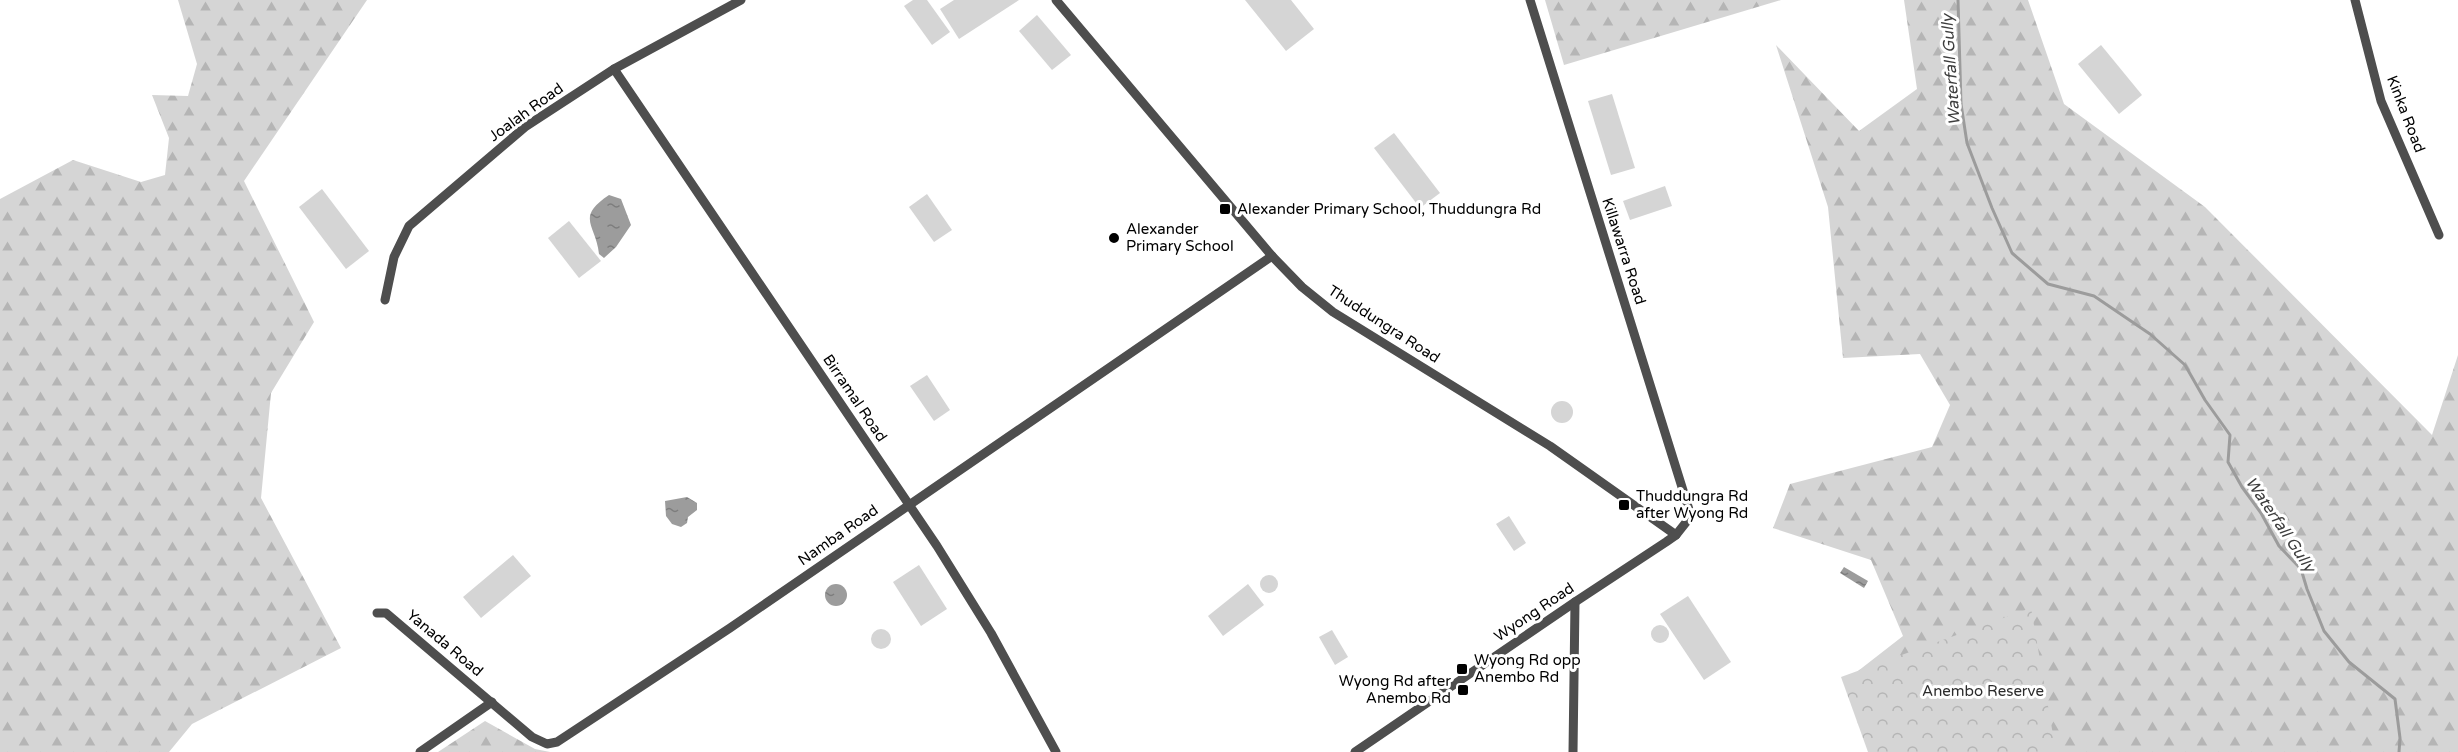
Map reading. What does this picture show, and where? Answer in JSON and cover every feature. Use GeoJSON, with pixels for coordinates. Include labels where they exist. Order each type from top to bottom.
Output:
{"type":"FeatureCollection","features":[{"type":"Feature","properties":{"kind":"street","name":"Joalah Road"},"geometry":{"type":"LineString","coordinates":[[385,300],[394,256],[409,226],[525,127],[614,69],[741,0]]}},
{"type":"Feature","properties":{"kind":"street","name":"Thuddungra Road"},"geometry":{"type":"LineString","coordinates":[[1056,0],[1272,256],[1302,287],[1333,312],[1550,446],[1676,535]]}},
{"type":"Feature","properties":{"kind":"street","name":"Killawarra Road"},"geometry":{"type":"LineString","coordinates":[[1530,0],[1691,511]]}},
{"type":"Feature","properties":{"kind":"street","name":"Kinka Road"},"geometry":{"type":"LineString","coordinates":[[2355,0],[2381,101],[2439,235]]}},
{"type":"Feature","properties":{"kind":"street","name":"Birramal Road"},"geometry":{"type":"LineString","coordinates":[[614,69],[908,505],[991,633],[1056,752]]}},
{"type":"Feature","properties":{"kind":"street","name":"Namba Road"},"geometry":{"type":"LineString","coordinates":[[492,702],[538,741],[548,744],[557,742],[730,628],[1272,256]]}},
{"type":"Feature","properties":{"kind":"street","name":"Wyong Road"},"geometry":{"type":"LineString","coordinates":[[1355,752],[1676,535],[1688,522],[1691,511]]}},
{"type":"Feature","properties":{"kind":"street"},"geometry":{"type":"LineString","coordinates":[[1573,752],[1575,602]]}},
{"type":"Feature","properties":{"kind":"street","name":"Yanada Road"},"geometry":{"type":"LineString","coordinates":[[377,613],[386,613],[492,702]]}},
{"type":"Feature","properties":{"kind":"street"},"geometry":{"type":"LineString","coordinates":[[420,752],[492,702]]}},
{"type":"Feature","properties":{"kind":"green space"},"geometry":{"type":"Polygon","coordinates":[[[178,0],[367,0],[244,181],[314,322],[271,393],[261,498],[341,648],[192,724],[169,752],[0,752],[0,199],[73,160],[141,182],[165,175],[169,138],[152,95],[188,96],[197,64],[178,0]]]}},
{"type":"Feature","properties":{"kind":"green space"},"geometry":{"type":"Polygon","coordinates":[[[913,0],[927,0],[950,32],[932,45],[904,6],[913,0]]]}},
{"type":"Feature","properties":{"kind":"green space"},"geometry":{"type":"Polygon","coordinates":[[[954,0],[1019,0],[959,39],[940,9],[954,0]]]}},
{"type":"Feature","properties":{"kind":"green space"},"geometry":{"type":"Polygon","coordinates":[[[1245,0],[1291,0],[1314,29],[1286,51],[1245,0]]]}},
{"type":"Feature","properties":{"kind":"green space"},"geometry":{"type":"Polygon","coordinates":[[[1545,0],[1781,0],[1564,65],[1545,0]]]}},
{"type":"Feature","properties":{"kind":"green space"},"geometry":{"type":"Polygon","coordinates":[[[1904,0],[2028,0],[2064,104],[2205,207],[2432,435],[2458,355],[2458,752],[1869,752],[1849,678],[1903,636],[1871,560],[1773,528],[1790,484],[1932,447],[1950,405],[1920,354],[1843,358],[1828,207],[1776,45],[1859,131],[1917,89],[1904,0]]]}},
{"type":"Feature","properties":{"kind":"green space"},"geometry":{"type":"Polygon","coordinates":[[[1037,15],[1071,55],[1052,70],[1019,31],[1037,15]]]}},
{"type":"Feature","properties":{"kind":"green space"},"geometry":{"type":"Polygon","coordinates":[[[2101,45],[2142,95],[2119,114],[2078,64],[2101,45]]]}},
{"type":"Feature","properties":{"kind":"green space"},"geometry":{"type":"Polygon","coordinates":[[[1612,94],[1635,168],[1611,175],[1588,101],[1612,94]]]}},
{"type":"Feature","properties":{"kind":"green space"},"geometry":{"type":"Polygon","coordinates":[[[1394,133],[1440,193],[1420,208],[1374,148],[1394,133]]]}},
{"type":"Feature","properties":{"kind":"green space"},"geometry":{"type":"Polygon","coordinates":[[[1665,186],[1672,206],[1630,220],[1623,201],[1665,186]]]}},
{"type":"Feature","properties":{"kind":"green space"},"geometry":{"type":"Polygon","coordinates":[[[322,189],[369,251],[346,269],[299,207],[322,189]]]}},
{"type":"Feature","properties":{"kind":"green space"},"geometry":{"type":"Polygon","coordinates":[[[927,194],[952,230],[934,242],[909,207],[927,194]]]}},
{"type":"Feature","properties":{"kind":"green space"},"geometry":{"type":"Polygon","coordinates":[[[569,221],[601,261],[579,278],[548,238],[569,221]]]}},
{"type":"Feature","properties":{"kind":"green space"},"geometry":{"type":"Polygon","coordinates":[[[927,375],[950,410],[934,421],[910,386],[927,375]]]}},
{"type":"Feature","properties":{"kind":"green space"},"geometry":{"type":"Polygon","coordinates":[[[1562,401],[1572,408],[1573,412],[1566,422],[1562,423],[1552,416],[1551,412],[1558,402],[1562,401]]]}},
{"type":"Feature","properties":{"kind":"green space"},"geometry":{"type":"Polygon","coordinates":[[[1509,516],[1526,543],[1514,551],[1496,524],[1509,516]]]}},
{"type":"Feature","properties":{"kind":"green space"},"geometry":{"type":"Polygon","coordinates":[[[513,555],[531,576],[481,618],[463,597],[513,555]]]}},
{"type":"Feature","properties":{"kind":"green space"},"geometry":{"type":"Polygon","coordinates":[[[919,565],[947,609],[921,626],[893,582],[919,565]]]}},
{"type":"Feature","properties":{"kind":"green space"},"geometry":{"type":"Polygon","coordinates":[[[1265,575],[1273,575],[1278,580],[1276,591],[1265,593],[1260,588],[1260,580],[1265,575]]]}},
{"type":"Feature","properties":{"kind":"green space"},"geometry":{"type":"Polygon","coordinates":[[[1248,584],[1264,605],[1223,636],[1208,616],[1248,584]]]}},
{"type":"Feature","properties":{"kind":"green space"},"geometry":{"type":"Polygon","coordinates":[[[1688,596],[1731,662],[1704,680],[1660,614],[1688,596]]]}},
{"type":"Feature","properties":{"kind":"green space","name":"Anembo Reserve"},"geometry":{"type":"Polygon","coordinates":[[[2031,608],[2056,752],[1868,752],[1841,677],[2031,608]]]}},
{"type":"Feature","properties":{"kind":"green space"},"geometry":{"type":"Polygon","coordinates":[[[1656,625],[1664,625],[1669,630],[1667,641],[1656,643],[1651,638],[1651,630],[1656,625]]]}},
{"type":"Feature","properties":{"kind":"green space"},"geometry":{"type":"Polygon","coordinates":[[[881,629],[888,632],[891,639],[888,646],[881,649],[874,646],[871,639],[874,632],[881,629]]]}},
{"type":"Feature","properties":{"kind":"green space"},"geometry":{"type":"Polygon","coordinates":[[[1332,630],[1348,657],[1335,665],[1319,637],[1332,630]]]}},
{"type":"Feature","properties":{"kind":"green space"},"geometry":{"type":"Polygon","coordinates":[[[485,721],[535,749],[550,752],[438,752],[485,721]]]}},
{"type":"Feature","properties":{"kind":"water"},"geometry":{"type":"Polygon","coordinates":[[[609,195],[621,199],[631,225],[616,247],[604,258],[599,254],[590,216],[599,203],[609,195]]]}},
{"type":"Feature","properties":{"kind":"water"},"geometry":{"type":"Polygon","coordinates":[[[687,497],[697,503],[697,510],[681,527],[672,524],[666,516],[665,501],[687,497]]]}},
{"type":"Feature","properties":{"kind":"water"},"geometry":{"type":"Polygon","coordinates":[[[1844,567],[1868,581],[1864,588],[1840,573],[1844,567]]]}},
{"type":"Feature","properties":{"kind":"water"},"geometry":{"type":"Polygon","coordinates":[[[836,584],[846,591],[847,595],[840,605],[836,606],[826,599],[825,595],[832,585],[836,584]]]}},
{"type":"Feature","properties":{"kind":"waterway","name":"Waterfall Gully"},"geometry":{"type":"LineString","coordinates":[[1958,0],[1961,104],[1967,143],[2012,253],[2048,284],[2094,296],[2150,334],[2185,365],[2205,400],[2230,435],[2228,462],[2242,487],[2261,513],[2279,546],[2301,569],[2324,631],[2349,662],[2395,699],[2400,738],[2399,752]]}},
{"type":"Feature","properties":{"kind":"place","name":"Alexander Primary School, Thuddungra Rd"},"geometry":{"type":"Point","coordinates":[1225,209]}},
{"type":"Feature","properties":{"kind":"place","name":"Alexander Primary School"},"geometry":{"type":"Point","coordinates":[1114,238]}},
{"type":"Feature","properties":{"kind":"place","name":"Thuddungra Rd after Wyong Rd"},"geometry":{"type":"Point","coordinates":[1624,505]}},
{"type":"Feature","properties":{"kind":"place","name":"Wyong Rd opp Anembo Rd"},"geometry":{"type":"Point","coordinates":[1462,669]}},
{"type":"Feature","properties":{"kind":"place","name":"Wyong Rd after Anembo Rd"},"geometry":{"type":"Point","coordinates":[1463,690]}}]}
